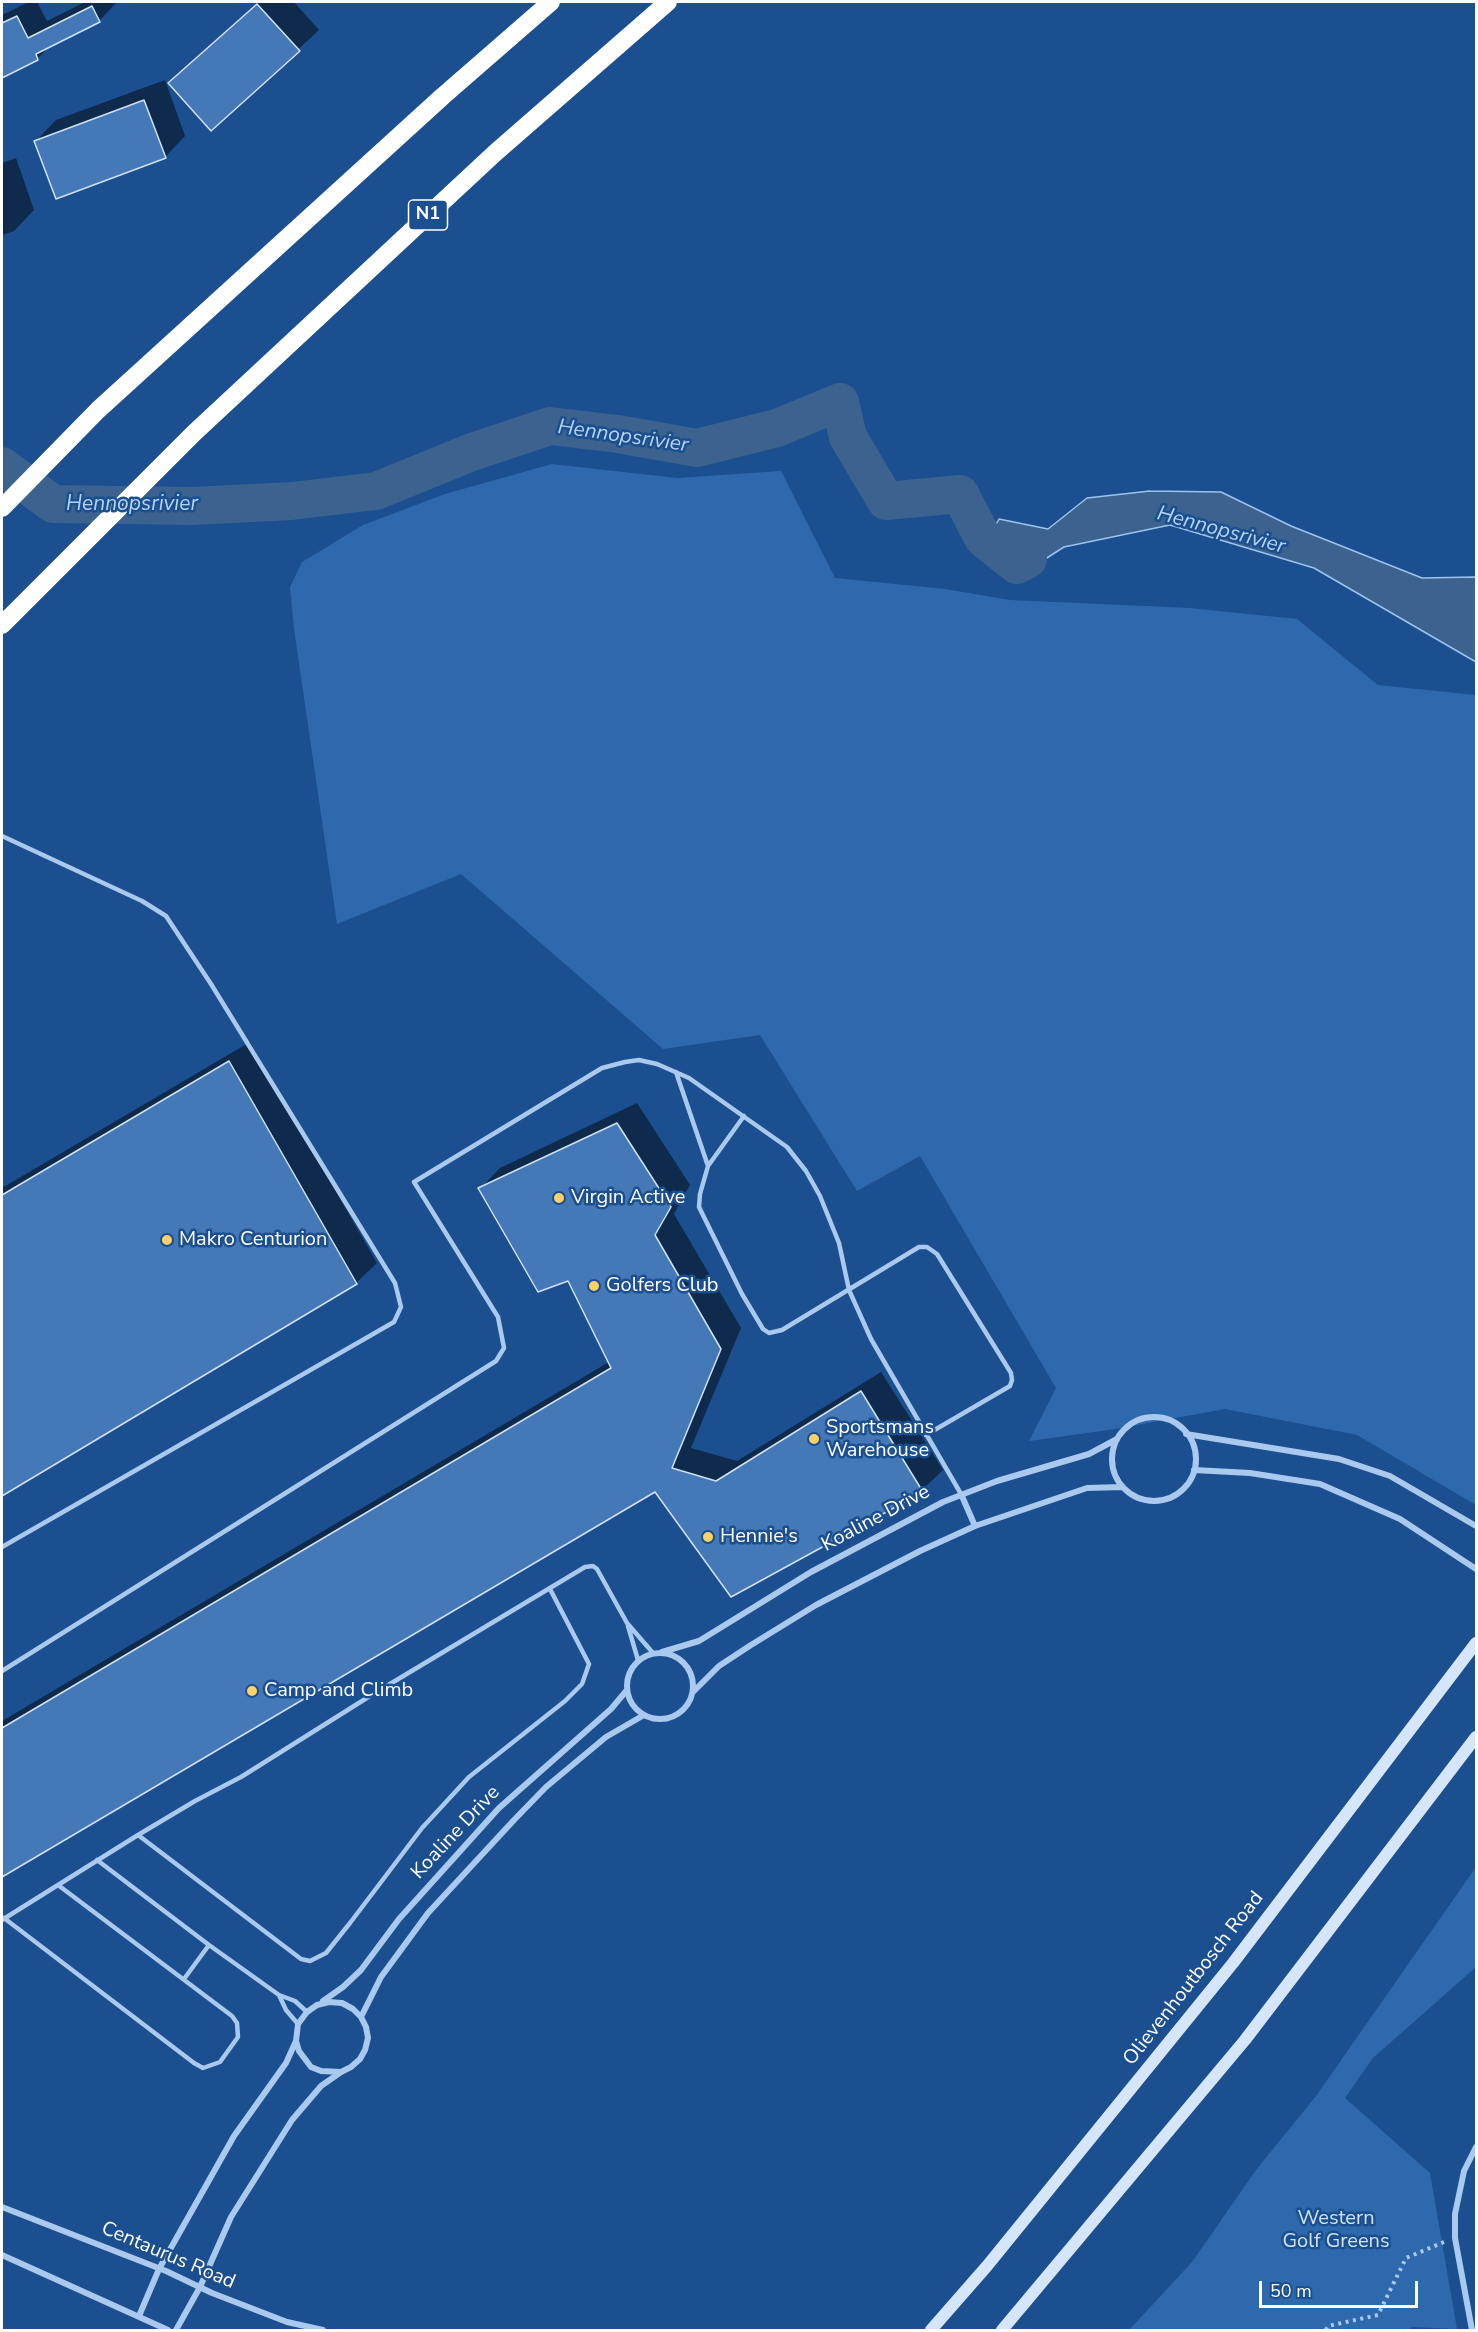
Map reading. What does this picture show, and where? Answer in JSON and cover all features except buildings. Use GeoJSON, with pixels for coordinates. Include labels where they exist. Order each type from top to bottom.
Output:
{"type":"FeatureCollection","features":[{"type":"Feature","properties":{"kind":"highway"},"geometry":{"type":"LineString","coordinates":[[2,508],[99,410],[435,104],[551,2]]}},
{"type":"Feature","properties":{"kind":"highway","name":"N1"},"geometry":{"type":"LineString","coordinates":[[2,625],[194,433],[495,153],[668,2]]}},
{"type":"Feature","properties":{"kind":"main road","name":"Olievenhoutbosch Road"},"geometry":{"type":"LineString","coordinates":[[931,2331],[987,2266],[1233,1963],[1476,1643]]}},
{"type":"Feature","properties":{"kind":"main road"},"geometry":{"type":"LineString","coordinates":[[1002,2331],[1245,2040],[1476,1737]]}},
{"type":"Feature","properties":{"kind":"street","name":"Koaline Drive"},"geometry":{"type":"LineString","coordinates":[[662,1652],[699,1641],[811,1572],[961,1494],[1089,1454],[1117,1439],[1131,1424],[1150,1418],[1170,1420],[1186,1434],[1339,1459],[1390,1476],[1476,1526]]}},
{"type":"Feature","properties":{"kind":"street"},"geometry":{"type":"LineString","coordinates":[[1117,1439],[1113,1449],[1113,1468],[1122,1486],[1138,1498],[1158,1501],[1177,1494],[1185,1487],[1194,1470],[1195,1450],[1186,1434]]}},
{"type":"Feature","properties":{"kind":"street"},"geometry":{"type":"LineString","coordinates":[[1194,1470],[1250,1473],[1320,1484],[1400,1519],[1476,1569]]}},
{"type":"Feature","properties":{"kind":"street"},"geometry":{"type":"LineString","coordinates":[[693,1692],[719,1666],[816,1605],[920,1551],[975,1526],[1088,1488],[1122,1486]]}},
{"type":"Feature","properties":{"kind":"street"},"geometry":{"type":"LineString","coordinates":[[961,1494],[975,1526]]}},
{"type":"Feature","properties":{"kind":"street"},"geometry":{"type":"LineString","coordinates":[[662,1652],[673,1655],[683,1661],[690,1670],[693,1681],[690,1702],[674,1716],[653,1719],[635,1709],[629,1700],[627,1678],[638,1660],[653,1653],[662,1652]]}},
{"type":"Feature","properties":{"kind":"street","name":"Koaline Drive"},"geometry":{"type":"LineString","coordinates":[[317,2005],[343,1987],[361,1970],[399,1919],[499,1808],[611,1709],[627,1690]]}},
{"type":"Feature","properties":{"kind":"street","name":"Koaline Drive"},"geometry":{"type":"LineString","coordinates":[[361,2017],[381,1977],[428,1913],[500,1836],[546,1787],[606,1737],[644,1715]]}},
{"type":"Feature","properties":{"kind":"street"},"geometry":{"type":"LineString","coordinates":[[139,2316],[159,2269],[234,2136],[286,2063],[296,2041],[298,2024],[307,2012],[317,2005],[329,2002],[342,2003],[353,2008],[361,2017],[368,2038],[360,2060],[321,2086],[292,2120],[231,2217],[200,2288],[176,2331]]}},
{"type":"Feature","properties":{"kind":"street"},"geometry":{"type":"LineString","coordinates":[[296,2041],[299,2051],[311,2067],[321,2071],[341,2072]]}},
{"type":"Feature","properties":{"kind":"street"},"geometry":{"type":"LineString","coordinates":[[1472,2331],[1455,2238],[1455,2214],[1464,2171],[1476,2147]]}},
{"type":"Feature","properties":{"kind":"street","name":"Centaurus Road"},"geometry":{"type":"LineString","coordinates":[[2,2206],[287,2322],[323,2331]]}},
{"type":"Feature","properties":{"kind":"street"},"geometry":{"type":"LineString","coordinates":[[2,2255],[168,2331]]}},
{"type":"Feature","properties":{"kind":"lane"},"geometry":{"type":"LineString","coordinates":[[2,836],[142,901],[166,916],[394,1283],[400,1307],[394,1322],[2,1547]]}},
{"type":"Feature","properties":{"kind":"lane"},"geometry":{"type":"LineString","coordinates":[[2,1671],[496,1361],[504,1348],[498,1317],[414,1182],[602,1068],[639,1060],[657,1064],[688,1078],[787,1146],[806,1171],[820,1196],[839,1243],[849,1290],[871,1339],[961,1494]]}},
{"type":"Feature","properties":{"kind":"lane"},"geometry":{"type":"LineString","coordinates":[[676,1071],[708,1166]]}},
{"type":"Feature","properties":{"kind":"lane"},"geometry":{"type":"LineString","coordinates":[[744,1116],[708,1166],[700,1194],[699,1207],[742,1294],[763,1329],[769,1333],[782,1330],[919,1247],[927,1246],[937,1254],[1011,1373],[1010,1386],[927,1435]]}},
{"type":"Feature","properties":{"kind":"lane"},"geometry":{"type":"LineString","coordinates":[[58,1885],[232,2016],[240,2031],[238,2037],[220,2062],[210,2066],[203,2068],[194,2063],[3,1919],[97,1860],[195,1801],[242,1777],[370,1696],[585,1567],[593,1566],[601,1576],[627,1623],[653,1653]]}},
{"type":"Feature","properties":{"kind":"lane"},"geometry":{"type":"LineString","coordinates":[[138,1835],[301,1959],[310,1960],[326,1953],[422,1828],[469,1778],[565,1701],[582,1684],[589,1664],[550,1589]]}},
{"type":"Feature","properties":{"kind":"lane"},"geometry":{"type":"LineString","coordinates":[[627,1623],[638,1660]]}},
{"type":"Feature","properties":{"kind":"lane"},"geometry":{"type":"LineString","coordinates":[[97,1860],[209,1945],[279,1995],[295,2001],[307,2012]]}},
{"type":"Feature","properties":{"kind":"lane"},"geometry":{"type":"LineString","coordinates":[[184,1979],[209,1945]]}},
{"type":"Feature","properties":{"kind":"lane"},"geometry":{"type":"LineString","coordinates":[[279,1995],[286,2010],[298,2024]]}},
{"type":"Feature","properties":{"kind":"path"},"geometry":{"type":"LineString","coordinates":[[1326,2331],[1328,2326],[1378,2315],[1406,2258],[1455,2238]]}},
{"type":"Feature","properties":{"kind":"green space"},"geometry":{"type":"Polygon","coordinates":[[[552,464],[677,478],[781,471],[835,578],[945,589],[1010,600],[1190,608],[1297,619],[1378,685],[1476,695],[1476,1505],[1357,1435],[1225,1409],[1109,1430],[1029,1441],[1056,1388],[920,1156],[857,1191],[760,1035],[663,1049],[461,874],[337,924],[294,629],[290,587],[302,562],[363,525],[445,494],[552,464]]]}},
{"type":"Feature","properties":{"kind":"green space","name":"Western Golf Greens"},"geometry":{"type":"Polygon","coordinates":[[[1476,1867],[1476,1967],[1373,2058],[1345,2098],[1430,2173],[1457,2329],[1412,2327],[1409,2330],[1129,2330],[1192,2262],[1256,2170],[1316,2096],[1476,1867]]]}},
{"type":"Feature","properties":{"kind":"water"},"geometry":{"type":"Polygon","coordinates":[[[1150,491],[1221,492],[1291,526],[1422,578],[1476,577],[1476,662],[1314,568],[1170,525],[1064,547],[1017,577],[983,548],[999,519],[1048,529],[1087,498],[1150,491]]]}},
{"type":"Feature","properties":{"kind":"waterway","name":"Hennopsrivier"},"geometry":{"type":"LineString","coordinates":[[2,466],[53,504],[192,506],[292,501],[376,491],[472,452],[550,426],[618,434],[697,448],[777,428],[840,402],[848,437],[886,501],[960,494],[983,538],[1017,565],[1028,559]]}},
{"type":"Feature","properties":{"kind":"place","name":"Virgin Active"},"geometry":{"type":"Point","coordinates":[559,1198]}},
{"type":"Feature","properties":{"kind":"place","name":"Makro Centurion"},"geometry":{"type":"Point","coordinates":[167,1240]}},
{"type":"Feature","properties":{"kind":"place","name":"Golfers Club"},"geometry":{"type":"Point","coordinates":[594,1286]}},
{"type":"Feature","properties":{"kind":"place","name":"Sportsmans Warehouse"},"geometry":{"type":"Point","coordinates":[814,1439]}},
{"type":"Feature","properties":{"kind":"place","name":"Hennie's"},"geometry":{"type":"Point","coordinates":[708,1537]}},
{"type":"Feature","properties":{"kind":"place","name":"Camp and Climb"},"geometry":{"type":"Point","coordinates":[252,1691]}}]}
